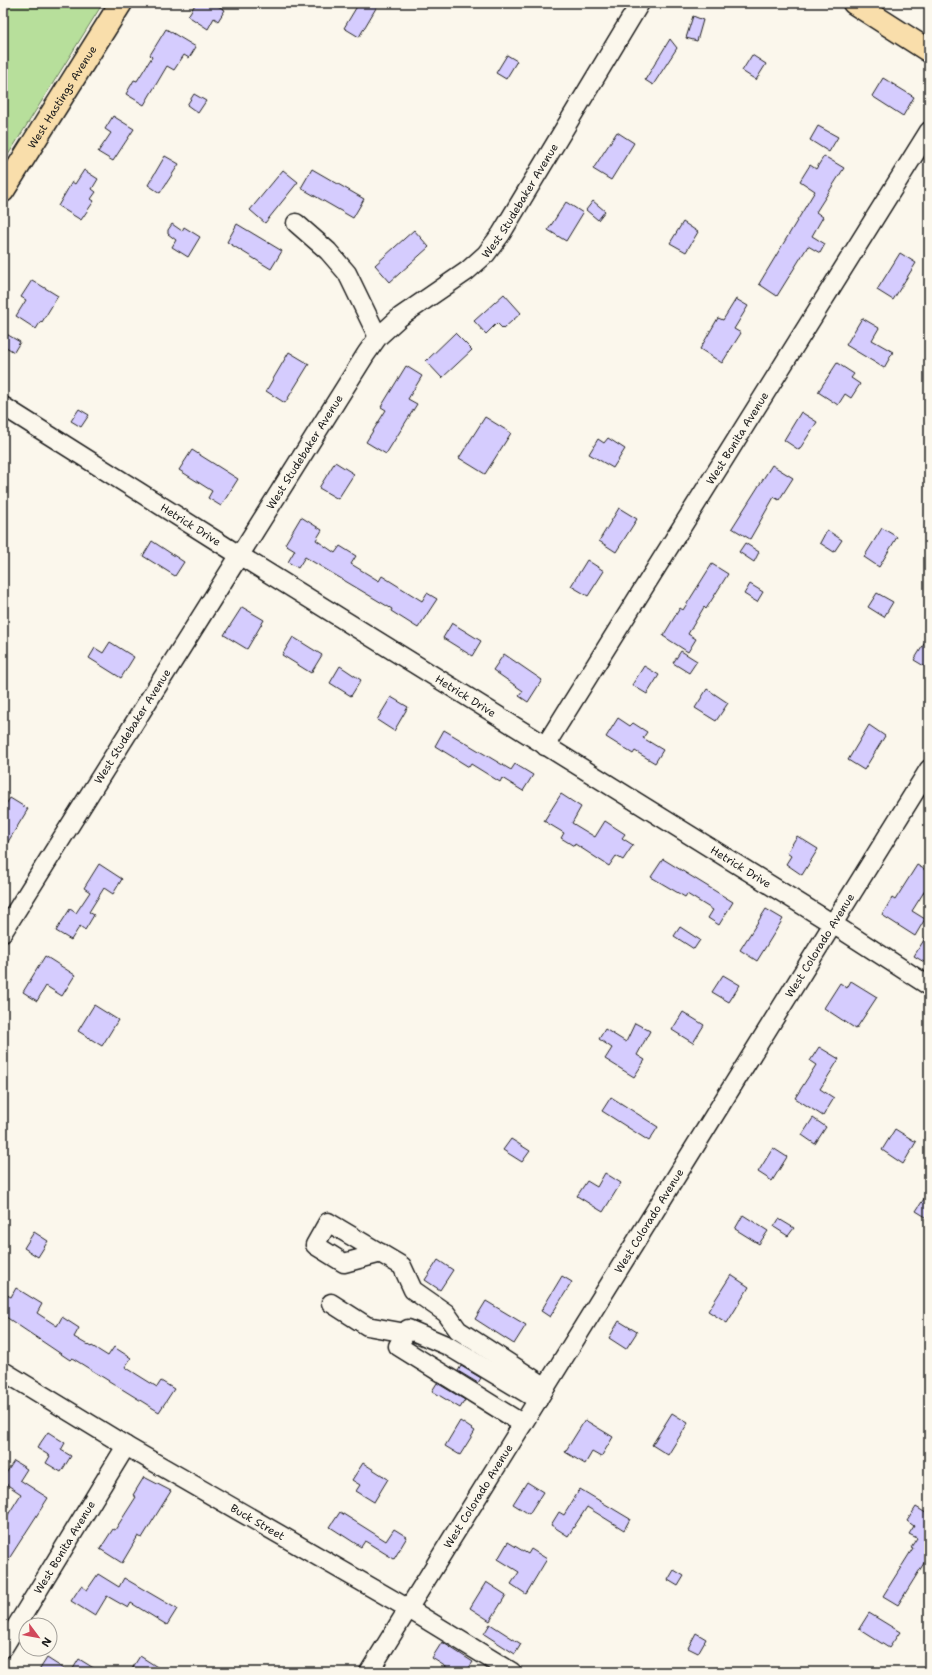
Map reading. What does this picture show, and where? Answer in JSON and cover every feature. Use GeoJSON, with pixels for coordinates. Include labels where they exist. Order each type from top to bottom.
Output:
{"type":"FeatureCollection","features":[{"type":"Feature","properties":{"kind":"main road","name":"West Hastings Avenue"},"geometry":{"type":"LineString","coordinates":[[3,191],[121,3]]}},
{"type":"Feature","properties":{"kind":"main road"},"geometry":{"type":"LineString","coordinates":[[854,3],[929,51]]}},
{"type":"Feature","properties":{"kind":"street","name":"West Studebaker Avenue"},"geometry":{"type":"LineString","coordinates":[[3,932],[239,555],[378,337],[400,317],[467,271],[486,254],[501,234],[640,3]]}},
{"type":"Feature","properties":{"kind":"street","name":"West Bonita Avenue"},"geometry":{"type":"LineString","coordinates":[[545,746],[929,130]]}},
{"type":"Feature","properties":{"kind":"street"},"geometry":{"type":"LineString","coordinates":[[296,223],[328,251],[347,273],[378,337]]}},
{"type":"Feature","properties":{"kind":"street","name":"Hetrick Drive"},"geometry":{"type":"LineString","coordinates":[[3,406],[545,746],[833,924],[929,986]]}},
{"type":"Feature","properties":{"kind":"street","name":"West Colorado Avenue"},"geometry":{"type":"LineString","coordinates":[[369,1672],[929,769]]}},
{"type":"Feature","properties":{"kind":"street"},"geometry":{"type":"LineString","coordinates":[[380,1253],[402,1266],[413,1290],[446,1313],[458,1330],[542,1394]]}},
{"type":"Feature","properties":{"kind":"street"},"geometry":{"type":"LineString","coordinates":[[331,1303],[367,1326],[406,1333]]}},
{"type":"Feature","properties":{"kind":"street"},"geometry":{"type":"LineString","coordinates":[[523,1424],[398,1346],[408,1329],[448,1346],[513,1386],[542,1394]]}},
{"type":"Feature","properties":{"kind":"street","name":"Buck Street"},"geometry":{"type":"LineString","coordinates":[[3,1371],[126,1446],[408,1609],[512,1672]]}},
{"type":"Feature","properties":{"kind":"street"},"geometry":{"type":"LineString","coordinates":[[498,1409],[513,1386]]}},
{"type":"Feature","properties":{"kind":"street","name":"West Bonita Avenue"},"geometry":{"type":"LineString","coordinates":[[3,1648],[126,1446]]}},
{"type":"Feature","properties":{"kind":"green space"},"geometry":{"type":"Polygon","coordinates":[[[3,3],[103,3],[3,163],[3,3]]]}},
{"type":"Feature","properties":{"kind":"building"},"geometry":{"type":"Polygon","coordinates":[[[196,3],[221,3],[218,6],[225,10],[218,21],[214,18],[208,29],[188,16],[196,3]]]}},
{"type":"Feature","properties":{"kind":"building"},"geometry":{"type":"Polygon","coordinates":[[[359,3],[379,3],[359,37],[344,28],[359,3]]]}},
{"type":"Feature","properties":{"kind":"building"},"geometry":{"type":"Polygon","coordinates":[[[693,16],[703,20],[697,41],[686,38],[693,16]]]}},
{"type":"Feature","properties":{"kind":"building"},"geometry":{"type":"Polygon","coordinates":[[[166,29],[196,47],[189,58],[184,55],[174,70],[167,66],[144,105],[126,94],[134,80],[137,81],[152,57],[150,55],[166,29]]]}},
{"type":"Feature","properties":{"kind":"building"},"geometry":{"type":"Polygon","coordinates":[[[670,39],[677,48],[653,85],[645,80],[670,39]]]}},
{"type":"Feature","properties":{"kind":"building"},"geometry":{"type":"Polygon","coordinates":[[[507,55],[517,61],[506,79],[496,73],[507,55]]]}},
{"type":"Feature","properties":{"kind":"building"},"geometry":{"type":"Polygon","coordinates":[[[752,55],[766,64],[756,80],[742,71],[752,55]]]}},
{"type":"Feature","properties":{"kind":"building"},"geometry":{"type":"Polygon","coordinates":[[[883,78],[914,97],[903,116],[872,96],[883,78]]]}},
{"type":"Feature","properties":{"kind":"building"},"geometry":{"type":"Polygon","coordinates":[[[194,94],[206,101],[198,113],[187,105],[194,94]]]}},
{"type":"Feature","properties":{"kind":"building"},"geometry":{"type":"Polygon","coordinates":[[[113,116],[134,129],[113,161],[98,152],[111,133],[105,129],[113,116]]]}},
{"type":"Feature","properties":{"kind":"building"},"geometry":{"type":"Polygon","coordinates":[[[818,126],[838,137],[829,152],[810,140],[818,126]]]}},
{"type":"Feature","properties":{"kind":"building"},"geometry":{"type":"Polygon","coordinates":[[[617,132],[634,143],[611,180],[593,169],[617,132]]]}},
{"type":"Feature","properties":{"kind":"building"},"geometry":{"type":"Polygon","coordinates":[[[165,156],[179,164],[160,193],[148,185],[165,156]]]}},
{"type":"Feature","properties":{"kind":"building"},"geometry":{"type":"Polygon","coordinates":[[[824,156],[844,168],[816,212],[823,217],[812,236],[825,244],[820,253],[808,246],[777,296],[759,284],[815,191],[800,181],[810,165],[816,169],[824,156]]]}},
{"type":"Feature","properties":{"kind":"building"},"geometry":{"type":"Polygon","coordinates":[[[312,169],[364,199],[353,218],[301,188],[312,169]]]}},
{"type":"Feature","properties":{"kind":"building"},"geometry":{"type":"Polygon","coordinates":[[[84,170],[98,179],[92,189],[96,192],[91,199],[94,201],[81,220],[58,206],[72,182],[75,184],[84,170]]]}},
{"type":"Feature","properties":{"kind":"building"},"geometry":{"type":"Polygon","coordinates":[[[283,170],[298,182],[265,223],[250,210],[283,170]]]}},
{"type":"Feature","properties":{"kind":"building"},"geometry":{"type":"Polygon","coordinates":[[[593,201],[605,211],[598,220],[586,210],[593,201]]]}},
{"type":"Feature","properties":{"kind":"building"},"geometry":{"type":"Polygon","coordinates":[[[566,202],[583,213],[566,241],[548,230],[566,202]]]}},
{"type":"Feature","properties":{"kind":"building"},"geometry":{"type":"Polygon","coordinates":[[[683,222],[698,232],[686,252],[670,243],[683,222]]]}},
{"type":"Feature","properties":{"kind":"building"},"geometry":{"type":"Polygon","coordinates":[[[172,224],[182,231],[184,227],[200,237],[188,257],[172,247],[176,240],[168,234],[168,230],[172,224]]]}},
{"type":"Feature","properties":{"kind":"building"},"geometry":{"type":"Polygon","coordinates":[[[237,224],[282,251],[271,269],[227,242],[237,224]]]}},
{"type":"Feature","properties":{"kind":"building"},"geometry":{"type":"Polygon","coordinates":[[[414,230],[429,247],[390,282],[375,265],[414,230]]]}},
{"type":"Feature","properties":{"kind":"building"},"geometry":{"type":"Polygon","coordinates":[[[900,253],[916,263],[893,300],[877,290],[900,253]]]}},
{"type":"Feature","properties":{"kind":"building"},"geometry":{"type":"Polygon","coordinates":[[[32,280],[58,296],[36,329],[16,316],[26,300],[21,297],[32,280]]]}},
{"type":"Feature","properties":{"kind":"building"},"geometry":{"type":"Polygon","coordinates":[[[504,294],[521,313],[503,329],[497,323],[486,334],[474,321],[504,294]]]}},
{"type":"Feature","properties":{"kind":"building"},"geometry":{"type":"Polygon","coordinates":[[[736,299],[748,306],[734,329],[741,333],[722,363],[700,349],[718,318],[723,320],[736,299]]]}},
{"type":"Feature","properties":{"kind":"building"},"geometry":{"type":"Polygon","coordinates":[[[862,318],[879,328],[872,340],[893,352],[884,368],[846,345],[862,318]]]}},
{"type":"Feature","properties":{"kind":"building"},"geometry":{"type":"Polygon","coordinates":[[[3,332],[20,342],[14,352],[3,345],[3,332]]]}},
{"type":"Feature","properties":{"kind":"building"},"geometry":{"type":"Polygon","coordinates":[[[455,333],[472,350],[442,378],[426,361],[455,333]]]}},
{"type":"Feature","properties":{"kind":"building"},"geometry":{"type":"Polygon","coordinates":[[[289,352],[309,364],[285,403],[266,391],[289,352]]]}},
{"type":"Feature","properties":{"kind":"building"},"geometry":{"type":"Polygon","coordinates":[[[837,363],[854,374],[851,378],[860,384],[851,398],[845,394],[838,405],[818,392],[837,363]]]}},
{"type":"Feature","properties":{"kind":"building"},"geometry":{"type":"Polygon","coordinates":[[[406,366],[422,376],[408,399],[417,404],[386,454],[366,442],[386,410],[381,407],[406,366]]]}},
{"type":"Feature","properties":{"kind":"building"},"geometry":{"type":"Polygon","coordinates":[[[79,409],[89,415],[81,427],[71,421],[79,409]]]}},
{"type":"Feature","properties":{"kind":"building"},"geometry":{"type":"Polygon","coordinates":[[[801,412],[817,422],[799,450],[784,440],[801,412]]]}},
{"type":"Feature","properties":{"kind":"building"},"geometry":{"type":"Polygon","coordinates":[[[485,417],[511,433],[485,474],[459,458],[485,417]]]}},
{"type":"Feature","properties":{"kind":"building"},"geometry":{"type":"Polygon","coordinates":[[[608,438],[625,449],[613,468],[589,454],[598,439],[604,443],[608,438]]]}},
{"type":"Feature","properties":{"kind":"building"},"geometry":{"type":"Polygon","coordinates":[[[192,450],[238,479],[221,506],[208,498],[212,491],[179,470],[192,450]]]}},
{"type":"Feature","properties":{"kind":"building"},"geometry":{"type":"Polygon","coordinates":[[[335,462],[354,474],[338,499],[319,488],[335,462]]]}},
{"type":"Feature","properties":{"kind":"building"},"geometry":{"type":"Polygon","coordinates":[[[772,465],[793,478],[779,500],[774,497],[750,539],[732,528],[772,465]]]}},
{"type":"Feature","properties":{"kind":"building"},"geometry":{"type":"Polygon","coordinates":[[[619,508],[637,519],[616,552],[599,541],[619,508]]]}},
{"type":"Feature","properties":{"kind":"building"},"geometry":{"type":"Polygon","coordinates":[[[301,517],[322,530],[316,540],[335,553],[340,546],[356,556],[351,564],[379,581],[382,576],[422,601],[427,593],[437,599],[418,628],[391,611],[392,609],[305,557],[298,568],[288,562],[295,550],[285,544],[301,517]]]}},
{"type":"Feature","properties":{"kind":"building"},"geometry":{"type":"Polygon","coordinates":[[[882,528],[897,537],[879,567],[864,557],[882,528]]]}},
{"type":"Feature","properties":{"kind":"building"},"geometry":{"type":"Polygon","coordinates":[[[827,530],[842,540],[834,552],[820,543],[827,530]]]}},
{"type":"Feature","properties":{"kind":"building"},"geometry":{"type":"Polygon","coordinates":[[[152,541],[184,562],[175,576],[143,556],[152,541]]]}},
{"type":"Feature","properties":{"kind":"building"},"geometry":{"type":"Polygon","coordinates":[[[745,543],[759,552],[754,562],[739,552],[745,543]]]}},
{"type":"Feature","properties":{"kind":"building"},"geometry":{"type":"Polygon","coordinates":[[[587,560],[604,571],[588,596],[571,586],[587,560]]]}},
{"type":"Feature","properties":{"kind":"building"},"geometry":{"type":"Polygon","coordinates":[[[712,564],[728,574],[706,609],[704,607],[688,634],[696,639],[688,652],[663,636],[680,608],[683,610],[712,564]]]}},
{"type":"Feature","properties":{"kind":"building"},"geometry":{"type":"Polygon","coordinates":[[[750,584],[763,592],[757,602],[744,594],[750,584]]]}},
{"type":"Feature","properties":{"kind":"building"},"geometry":{"type":"Polygon","coordinates":[[[877,593],[893,602],[884,617],[868,607],[877,593]]]}},
{"type":"Feature","properties":{"kind":"building"},"geometry":{"type":"Polygon","coordinates":[[[242,607],[264,620],[247,649],[224,635],[242,607]]]}},
{"type":"Feature","properties":{"kind":"building"},"geometry":{"type":"Polygon","coordinates":[[[452,623],[481,641],[472,656],[443,638],[452,623]]]}},
{"type":"Feature","properties":{"kind":"building"},"geometry":{"type":"Polygon","coordinates":[[[929,636],[929,669],[914,660],[929,636]]]}},
{"type":"Feature","properties":{"kind":"building"},"geometry":{"type":"Polygon","coordinates":[[[293,637],[322,655],[311,673],[282,655],[293,637]]]}},
{"type":"Feature","properties":{"kind":"building"},"geometry":{"type":"Polygon","coordinates":[[[110,642],[134,657],[121,678],[89,658],[95,648],[103,653],[110,642]]]}},
{"type":"Feature","properties":{"kind":"building"},"geometry":{"type":"Polygon","coordinates":[[[681,651],[697,661],[689,673],[673,663],[681,651]]]}},
{"type":"Feature","properties":{"kind":"building"},"geometry":{"type":"Polygon","coordinates":[[[504,654],[542,680],[528,702],[519,696],[523,691],[493,670],[504,654]]]}},
{"type":"Feature","properties":{"kind":"building"},"geometry":{"type":"Polygon","coordinates":[[[340,666],[361,680],[351,696],[330,683],[340,666]]]}},
{"type":"Feature","properties":{"kind":"building"},"geometry":{"type":"Polygon","coordinates":[[[644,666],[659,675],[647,694],[632,685],[644,666]]]}},
{"type":"Feature","properties":{"kind":"building"},"geometry":{"type":"Polygon","coordinates":[[[707,689],[728,703],[716,721],[695,708],[707,689]]]}},
{"type":"Feature","properties":{"kind":"building"},"geometry":{"type":"Polygon","coordinates":[[[391,697],[408,707],[394,731],[377,720],[391,697]]]}},
{"type":"Feature","properties":{"kind":"building"},"geometry":{"type":"Polygon","coordinates":[[[618,718],[630,726],[633,723],[647,732],[643,738],[663,750],[655,763],[635,751],[633,754],[606,737],[618,718]]]}},
{"type":"Feature","properties":{"kind":"building"},"geometry":{"type":"Polygon","coordinates":[[[869,725],[885,736],[864,770],[848,760],[869,725]]]}},
{"type":"Feature","properties":{"kind":"building"},"geometry":{"type":"Polygon","coordinates":[[[444,730],[511,770],[515,764],[533,775],[523,791],[502,778],[500,782],[471,764],[469,767],[435,746],[444,730]]]}},
{"type":"Feature","properties":{"kind":"building"},"geometry":{"type":"Polygon","coordinates":[[[561,794],[581,807],[572,823],[595,837],[605,821],[625,834],[622,838],[633,845],[623,860],[616,856],[609,866],[575,844],[574,846],[561,838],[564,833],[544,821],[561,794]]]}},
{"type":"Feature","properties":{"kind":"building"},"geometry":{"type":"Polygon","coordinates":[[[10,798],[28,809],[3,850],[3,809],[10,798]]]}},
{"type":"Feature","properties":{"kind":"building"},"geometry":{"type":"Polygon","coordinates":[[[797,836],[818,849],[802,875],[786,864],[791,856],[787,853],[797,836]]]}},
{"type":"Feature","properties":{"kind":"building"},"geometry":{"type":"Polygon","coordinates":[[[663,859],[733,902],[719,925],[708,918],[713,910],[687,894],[685,897],[651,877],[663,859]]]}},
{"type":"Feature","properties":{"kind":"building"},"geometry":{"type":"Polygon","coordinates":[[[99,864],[122,879],[113,894],[104,888],[89,912],[94,915],[85,930],[80,926],[71,940],[56,931],[70,909],[76,913],[90,892],[84,888],[99,864]]]}},
{"type":"Feature","properties":{"kind":"building"},"geometry":{"type":"Polygon","coordinates":[[[917,865],[929,872],[929,884],[912,911],[925,919],[915,936],[882,915],[892,898],[895,900],[917,865]]]}},
{"type":"Feature","properties":{"kind":"building"},"geometry":{"type":"Polygon","coordinates":[[[766,909],[783,919],[757,961],[740,950],[766,909]]]}},
{"type":"Feature","properties":{"kind":"building"},"geometry":{"type":"Polygon","coordinates":[[[680,927],[700,940],[694,949],[674,936],[680,927]]]}},
{"type":"Feature","properties":{"kind":"building"},"geometry":{"type":"Polygon","coordinates":[[[929,932],[929,965],[914,956],[929,932]]]}},
{"type":"Feature","properties":{"kind":"building"},"geometry":{"type":"Polygon","coordinates":[[[45,956],[75,975],[62,996],[46,986],[37,1001],[23,992],[45,956]]]}},
{"type":"Feature","properties":{"kind":"building"},"geometry":{"type":"Polygon","coordinates":[[[723,975],[740,985],[729,1002],[712,992],[723,975]]]}},
{"type":"Feature","properties":{"kind":"building"},"geometry":{"type":"Polygon","coordinates":[[[851,981],[877,997],[856,1029],[824,1008],[840,983],[847,988],[851,981]]]}},
{"type":"Feature","properties":{"kind":"building"},"geometry":{"type":"Polygon","coordinates":[[[94,1005],[118,1020],[102,1046],[78,1031],[94,1005]]]}},
{"type":"Feature","properties":{"kind":"building"},"geometry":{"type":"Polygon","coordinates":[[[683,1012],[704,1025],[693,1043],[672,1030],[683,1012]]]}},
{"type":"Feature","properties":{"kind":"building"},"geometry":{"type":"Polygon","coordinates":[[[635,1023],[650,1031],[637,1055],[645,1060],[634,1077],[605,1059],[612,1048],[599,1039],[605,1029],[626,1042],[635,1023]]]}},
{"type":"Feature","properties":{"kind":"building"},"geometry":{"type":"Polygon","coordinates":[[[819,1047],[839,1059],[820,1089],[834,1098],[823,1116],[795,1098],[816,1065],[810,1061],[819,1047]]]}},
{"type":"Feature","properties":{"kind":"building"},"geometry":{"type":"Polygon","coordinates":[[[611,1097],[658,1127],[649,1141],[602,1111],[611,1097]]]}},
{"type":"Feature","properties":{"kind":"building"},"geometry":{"type":"Polygon","coordinates":[[[813,1118],[826,1127],[815,1144],[802,1135],[813,1118]]]}},
{"type":"Feature","properties":{"kind":"building"},"geometry":{"type":"Polygon","coordinates":[[[895,1129],[916,1142],[903,1164],[882,1150],[895,1129]]]}},
{"type":"Feature","properties":{"kind":"building"},"geometry":{"type":"Polygon","coordinates":[[[511,1139],[530,1151],[522,1162],[503,1150],[511,1139]]]}},
{"type":"Feature","properties":{"kind":"building"},"geometry":{"type":"Polygon","coordinates":[[[773,1148],[787,1157],[772,1181],[758,1172],[773,1148]]]}},
{"type":"Feature","properties":{"kind":"building"},"geometry":{"type":"Polygon","coordinates":[[[605,1173],[621,1183],[603,1212],[577,1196],[587,1181],[597,1187],[605,1173]]]}},
{"type":"Feature","properties":{"kind":"building"},"geometry":{"type":"Polygon","coordinates":[[[929,1191],[929,1219],[916,1211],[929,1191]]]}},
{"type":"Feature","properties":{"kind":"building"},"geometry":{"type":"Polygon","coordinates":[[[743,1215],[768,1231],[759,1244],[735,1229],[743,1215]]]}},
{"type":"Feature","properties":{"kind":"building"},"geometry":{"type":"Polygon","coordinates":[[[779,1219],[794,1228],[788,1236],[774,1227],[779,1219]]]}},
{"type":"Feature","properties":{"kind":"building"},"geometry":{"type":"Polygon","coordinates":[[[34,1232],[48,1241],[38,1257],[24,1248],[34,1232]]]}},
{"type":"Feature","properties":{"kind":"building"},"geometry":{"type":"Polygon","coordinates":[[[438,1260],[453,1270],[440,1290],[425,1280],[438,1260]]]}},
{"type":"Feature","properties":{"kind":"building"},"geometry":{"type":"Polygon","coordinates":[[[731,1275],[749,1287],[727,1323],[708,1311],[731,1275]]]}},
{"type":"Feature","properties":{"kind":"building"},"geometry":{"type":"Polygon","coordinates":[[[562,1276],[572,1282],[550,1317],[541,1311],[562,1276]]]}},
{"type":"Feature","properties":{"kind":"building"},"geometry":{"type":"Polygon","coordinates":[[[16,1288],[42,1304],[37,1313],[57,1326],[62,1317],[79,1328],[74,1337],[108,1356],[114,1347],[131,1358],[125,1367],[157,1387],[161,1381],[174,1389],[159,1412],[72,1358],[70,1360],[3,1315],[3,1293],[11,1297],[16,1288]]]}},
{"type":"Feature","properties":{"kind":"building"},"geometry":{"type":"Polygon","coordinates":[[[486,1301],[526,1325],[514,1344],[475,1319],[486,1301]]]}},
{"type":"Feature","properties":{"kind":"building"},"geometry":{"type":"Polygon","coordinates":[[[619,1321],[637,1332],[626,1349],[609,1338],[619,1321]]]}},
{"type":"Feature","properties":{"kind":"building"},"geometry":{"type":"Polygon","coordinates":[[[461,1366],[481,1378],[478,1383],[458,1371],[461,1366]]]}},
{"type":"Feature","properties":{"kind":"building"},"geometry":{"type":"Polygon","coordinates":[[[437,1383],[465,1400],[460,1408],[432,1391],[437,1383]]]}},
{"type":"Feature","properties":{"kind":"building"},"geometry":{"type":"Polygon","coordinates":[[[672,1413],[688,1423],[668,1455],[652,1445],[672,1413]]]}},
{"type":"Feature","properties":{"kind":"building"},"geometry":{"type":"Polygon","coordinates":[[[585,1420],[613,1437],[601,1457],[592,1452],[585,1464],[565,1452],[585,1420]]]}},
{"type":"Feature","properties":{"kind":"building"},"geometry":{"type":"Polygon","coordinates":[[[460,1421],[475,1431],[460,1455],[445,1446],[460,1421]]]}},
{"type":"Feature","properties":{"kind":"building"},"geometry":{"type":"Polygon","coordinates":[[[48,1432],[65,1443],[61,1450],[71,1456],[61,1472],[46,1463],[50,1456],[37,1448],[48,1432]]]}},
{"type":"Feature","properties":{"kind":"building"},"geometry":{"type":"Polygon","coordinates":[[[14,1461],[27,1469],[20,1480],[48,1498],[3,1568],[3,1523],[21,1494],[3,1482],[3,1478],[14,1461]]]}},
{"type":"Feature","properties":{"kind":"building"},"geometry":{"type":"Polygon","coordinates":[[[363,1463],[388,1479],[374,1502],[356,1491],[360,1485],[352,1480],[363,1463]]]}},
{"type":"Feature","properties":{"kind":"building"},"geometry":{"type":"Polygon","coordinates":[[[144,1477],[171,1491],[142,1538],[138,1536],[122,1563],[100,1549],[113,1529],[115,1530],[136,1497],[133,1495],[144,1477]]]}},
{"type":"Feature","properties":{"kind":"building"},"geometry":{"type":"Polygon","coordinates":[[[527,1482],[543,1492],[529,1514],[513,1504],[527,1482]]]}},
{"type":"Feature","properties":{"kind":"building"},"geometry":{"type":"Polygon","coordinates":[[[580,1489],[630,1519],[624,1530],[587,1507],[568,1536],[551,1525],[559,1512],[564,1515],[580,1489]]]}},
{"type":"Feature","properties":{"kind":"building"},"geometry":{"type":"Polygon","coordinates":[[[916,1507],[929,1515],[929,1555],[898,1605],[883,1596],[913,1548],[911,1547],[917,1538],[909,1534],[914,1526],[907,1521],[916,1507]]]}},
{"type":"Feature","properties":{"kind":"building"},"geometry":{"type":"Polygon","coordinates":[[[340,1512],[386,1541],[394,1529],[407,1537],[394,1559],[365,1541],[361,1547],[330,1527],[340,1512]]]}},
{"type":"Feature","properties":{"kind":"building"},"geometry":{"type":"Polygon","coordinates":[[[508,1542],[528,1554],[531,1549],[547,1559],[526,1594],[511,1584],[519,1572],[498,1559],[508,1542]]]}},
{"type":"Feature","properties":{"kind":"building"},"geometry":{"type":"Polygon","coordinates":[[[674,1570],[684,1576],[678,1586],[668,1580],[674,1570]]]}},
{"type":"Feature","properties":{"kind":"building"},"geometry":{"type":"Polygon","coordinates":[[[98,1574],[119,1587],[124,1578],[177,1609],[167,1625],[131,1603],[128,1608],[107,1596],[95,1616],[71,1601],[81,1586],[87,1590],[98,1574]]]}},
{"type":"Feature","properties":{"kind":"building"},"geometry":{"type":"Polygon","coordinates":[[[486,1582],[506,1595],[490,1621],[470,1608],[486,1582]]]}},
{"type":"Feature","properties":{"kind":"building"},"geometry":{"type":"Polygon","coordinates":[[[869,1613],[900,1632],[889,1648],[859,1629],[869,1613]]]}},
{"type":"Feature","properties":{"kind":"building"},"geometry":{"type":"Polygon","coordinates":[[[490,1624],[521,1644],[515,1654],[484,1634],[490,1624]]]}},
{"type":"Feature","properties":{"kind":"building"},"geometry":{"type":"Polygon","coordinates":[[[696,1633],[706,1639],[698,1653],[688,1648],[696,1633]]]}},
{"type":"Feature","properties":{"kind":"building"},"geometry":{"type":"Polygon","coordinates":[[[442,1642],[473,1662],[466,1672],[454,1672],[432,1658],[442,1642]]]}},
{"type":"Feature","properties":{"kind":"building"},"geometry":{"type":"Polygon","coordinates":[[[140,1656],[165,1672],[130,1672],[140,1656]]]}},
{"type":"Feature","properties":{"kind":"building"},"geometry":{"type":"Polygon","coordinates":[[[47,1658],[69,1672],[38,1672],[47,1658]]]}},
{"type":"Feature","properties":{"kind":"building"},"geometry":{"type":"Polygon","coordinates":[[[79,1659],[100,1672],[71,1672],[79,1659]]]}}]}
